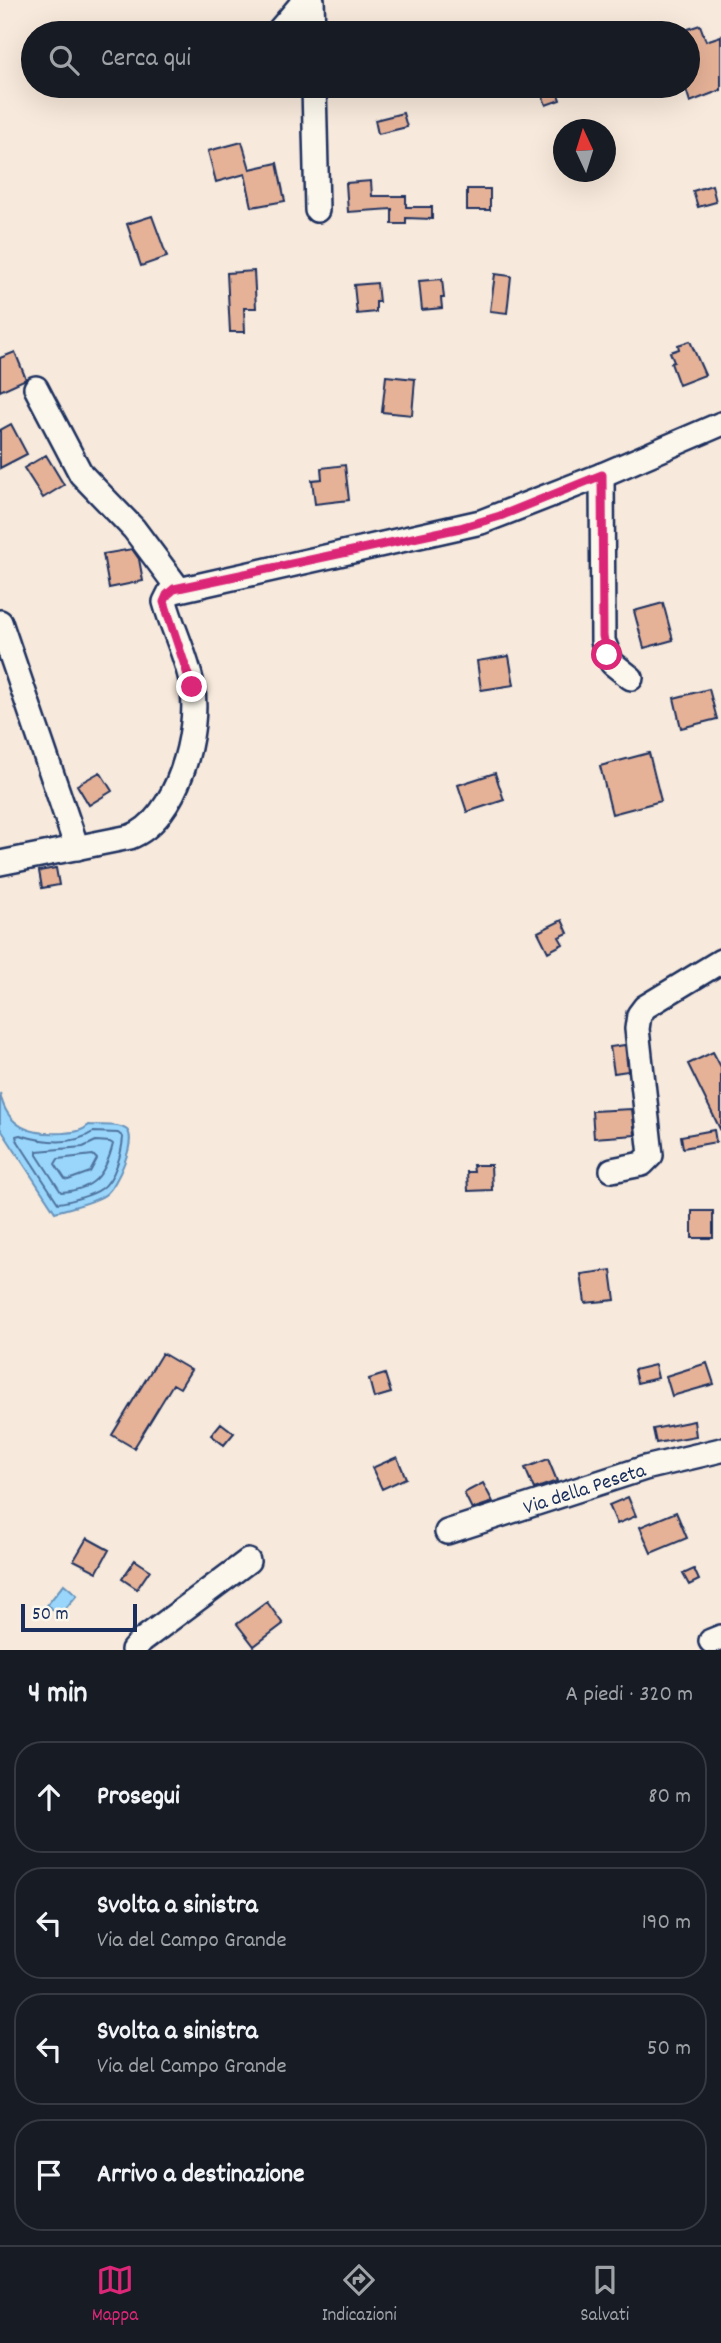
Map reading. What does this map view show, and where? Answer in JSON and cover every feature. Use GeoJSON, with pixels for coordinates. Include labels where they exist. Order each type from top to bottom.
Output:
{"type":"FeatureCollection","features":[{"type":"Feature","properties":{"kind":"street"},"geometry":{"type":"LineString","coordinates":[[288,21],[306,0]]}},
{"type":"Feature","properties":{"kind":"street"},"geometry":{"type":"LineString","coordinates":[[312,0],[313,21]]}},
{"type":"Feature","properties":{"kind":"street"},"geometry":{"type":"LineString","coordinates":[[314,98],[317,210]]}},
{"type":"Feature","properties":{"kind":"street"},"geometry":{"type":"LineString","coordinates":[[36,388],[81,474],[134,529],[178,588]]}},
{"type":"Feature","properties":{"kind":"street"},"geometry":{"type":"LineString","coordinates":[[0,863],[125,839],[144,831],[167,802],[182,771],[194,709],[190,678],[164,602],[170,592],[178,588],[460,528],[500,516],[721,424]]}},
{"type":"Feature","properties":{"kind":"street"},"geometry":{"type":"LineString","coordinates":[[602,475],[603,641],[612,663],[631,678]]}},
{"type":"Feature","properties":{"kind":"street"},"geometry":{"type":"LineString","coordinates":[[0,622],[77,848]]}},
{"type":"Feature","properties":{"kind":"street"},"geometry":{"type":"LineString","coordinates":[[612,1170],[642,1164],[651,1155],[637,1029],[639,1015],[649,1004],[721,961]]}},
{"type":"Feature","properties":{"kind":"street","name":"Via della Peseta"},"geometry":{"type":"LineString","coordinates":[[447,1532],[654,1465],[721,1450]]}},
{"type":"Feature","properties":{"kind":"street"},"geometry":{"type":"LineString","coordinates":[[133,1650],[248,1562]]}},
{"type":"Feature","properties":{"kind":"water"},"geometry":{"type":"Polygon","coordinates":[[[0,1093],[3,1105],[15,1122],[41,1133],[67,1133],[89,1125],[114,1126],[127,1130],[128,1153],[120,1173],[106,1194],[96,1200],[55,1212],[0,1128],[0,1093]]]}},
{"type":"Feature","properties":{"kind":"water"},"geometry":{"type":"Polygon","coordinates":[[[64,1584],[77,1595],[60,1615],[47,1605],[64,1584]]]}},
{"type":"Feature","properties":{"kind":"building"},"geometry":{"type":"Polygon","coordinates":[[[700,25],[706,41],[721,36],[721,90],[690,102],[689,98],[700,98],[700,25]]]}},
{"type":"Feature","properties":{"kind":"building"},"geometry":{"type":"Polygon","coordinates":[[[543,98],[559,98],[560,100],[546,105],[543,98]]]}},
{"type":"Feature","properties":{"kind":"building"},"geometry":{"type":"Polygon","coordinates":[[[403,113],[407,127],[378,134],[375,120],[403,113]]]}},
{"type":"Feature","properties":{"kind":"building"},"geometry":{"type":"Polygon","coordinates":[[[242,142],[250,169],[277,163],[285,201],[252,207],[245,174],[216,182],[208,151],[242,142]]]}},
{"type":"Feature","properties":{"kind":"building"},"geometry":{"type":"Polygon","coordinates":[[[371,181],[372,196],[406,196],[406,207],[432,207],[432,219],[406,218],[406,224],[392,224],[392,209],[348,212],[346,183],[371,181]]]}},
{"type":"Feature","properties":{"kind":"building"},"geometry":{"type":"Polygon","coordinates":[[[712,185],[716,202],[698,207],[693,191],[712,185]]]}},
{"type":"Feature","properties":{"kind":"building"},"geometry":{"type":"Polygon","coordinates":[[[467,189],[490,189],[490,210],[467,210],[467,189]]]}},
{"type":"Feature","properties":{"kind":"building"},"geometry":{"type":"Polygon","coordinates":[[[152,216],[167,257],[141,266],[127,224],[152,216]]]}},
{"type":"Feature","properties":{"kind":"building"},"geometry":{"type":"Polygon","coordinates":[[[254,271],[256,308],[244,308],[245,332],[230,332],[227,273],[254,271]]]}},
{"type":"Feature","properties":{"kind":"building"},"geometry":{"type":"Polygon","coordinates":[[[495,274],[511,276],[507,313],[490,311],[495,274]]]}},
{"type":"Feature","properties":{"kind":"building"},"geometry":{"type":"Polygon","coordinates":[[[442,279],[442,308],[422,310],[419,281],[442,279]]]}},
{"type":"Feature","properties":{"kind":"building"},"geometry":{"type":"Polygon","coordinates":[[[377,283],[379,302],[376,302],[376,312],[357,314],[354,285],[377,283]]]}},
{"type":"Feature","properties":{"kind":"building"},"geometry":{"type":"Polygon","coordinates":[[[690,341],[705,375],[679,385],[670,352],[679,349],[678,345],[690,341]]]}},
{"type":"Feature","properties":{"kind":"building"},"geometry":{"type":"Polygon","coordinates":[[[15,352],[26,379],[0,391],[0,358],[15,352]]]}},
{"type":"Feature","properties":{"kind":"building"},"geometry":{"type":"Polygon","coordinates":[[[386,376],[415,379],[412,415],[382,412],[386,376]]]}},
{"type":"Feature","properties":{"kind":"building"},"geometry":{"type":"Polygon","coordinates":[[[11,424],[27,454],[0,468],[0,430],[11,424]]]}},
{"type":"Feature","properties":{"kind":"building"},"geometry":{"type":"Polygon","coordinates":[[[46,455],[64,485],[43,498],[24,468],[46,455]]]}},
{"type":"Feature","properties":{"kind":"building"},"geometry":{"type":"Polygon","coordinates":[[[345,465],[349,500],[315,504],[312,480],[322,479],[321,468],[345,465]]]}},
{"type":"Feature","properties":{"kind":"building"},"geometry":{"type":"Polygon","coordinates":[[[132,549],[139,559],[143,581],[109,588],[103,554],[132,549]]]}},
{"type":"Feature","properties":{"kind":"building"},"geometry":{"type":"Polygon","coordinates":[[[663,603],[673,640],[644,648],[634,611],[663,603]]]}},
{"type":"Feature","properties":{"kind":"building"},"geometry":{"type":"Polygon","coordinates":[[[509,656],[514,685],[481,690],[477,661],[509,656]]]}},
{"type":"Feature","properties":{"kind":"building"},"geometry":{"type":"Polygon","coordinates":[[[709,689],[717,719],[681,728],[674,698],[709,689]]]}},
{"type":"Feature","properties":{"kind":"building"},"geometry":{"type":"Polygon","coordinates":[[[649,753],[661,801],[612,814],[600,766],[649,753]]]}},
{"type":"Feature","properties":{"kind":"building"},"geometry":{"type":"Polygon","coordinates":[[[100,772],[112,791],[89,805],[77,785],[100,772]]]}},
{"type":"Feature","properties":{"kind":"building"},"geometry":{"type":"Polygon","coordinates":[[[495,773],[504,800],[467,812],[458,785],[495,773]]]}},
{"type":"Feature","properties":{"kind":"building"},"geometry":{"type":"Polygon","coordinates":[[[56,868],[59,885],[42,888],[39,871],[56,868]]]}},
{"type":"Feature","properties":{"kind":"building"},"geometry":{"type":"Polygon","coordinates":[[[562,920],[568,933],[559,937],[563,944],[548,952],[538,932],[562,920]]]}},
{"type":"Feature","properties":{"kind":"building"},"geometry":{"type":"Polygon","coordinates":[[[625,1045],[628,1071],[614,1073],[610,1047],[625,1045]]]}},
{"type":"Feature","properties":{"kind":"building"},"geometry":{"type":"Polygon","coordinates":[[[713,1052],[721,1067],[721,1131],[688,1064],[713,1052]]]}},
{"type":"Feature","properties":{"kind":"building"},"geometry":{"type":"Polygon","coordinates":[[[632,1109],[635,1135],[594,1138],[592,1111],[632,1109]]]}},
{"type":"Feature","properties":{"kind":"building"},"geometry":{"type":"Polygon","coordinates":[[[714,1130],[716,1142],[683,1148],[681,1136],[714,1130]]]}},
{"type":"Feature","properties":{"kind":"building"},"geometry":{"type":"Polygon","coordinates":[[[473,1165],[491,1165],[492,1190],[468,1191],[467,1172],[474,1172],[473,1165]]]}},
{"type":"Feature","properties":{"kind":"building"},"geometry":{"type":"Polygon","coordinates":[[[692,1211],[713,1211],[713,1238],[692,1238],[692,1211]]]}},
{"type":"Feature","properties":{"kind":"building"},"geometry":{"type":"Polygon","coordinates":[[[611,1270],[615,1300],[585,1303],[581,1274],[611,1270]]]}},
{"type":"Feature","properties":{"kind":"building"},"geometry":{"type":"Polygon","coordinates":[[[162,1353],[191,1370],[180,1388],[173,1384],[134,1448],[112,1435],[162,1353]]]}},
{"type":"Feature","properties":{"kind":"building"},"geometry":{"type":"Polygon","coordinates":[[[707,1363],[714,1384],[672,1396],[666,1376],[707,1363]]]}},
{"type":"Feature","properties":{"kind":"building"},"geometry":{"type":"Polygon","coordinates":[[[655,1365],[658,1378],[637,1383],[634,1370],[655,1365]]]}},
{"type":"Feature","properties":{"kind":"building"},"geometry":{"type":"Polygon","coordinates":[[[385,1374],[391,1393],[374,1398],[369,1379],[385,1374]]]}},
{"type":"Feature","properties":{"kind":"building"},"geometry":{"type":"Polygon","coordinates":[[[694,1421],[696,1436],[656,1443],[653,1429],[694,1421]]]}},
{"type":"Feature","properties":{"kind":"building"},"geometry":{"type":"Polygon","coordinates":[[[221,1423],[234,1433],[224,1445],[211,1435],[221,1423]]]}},
{"type":"Feature","properties":{"kind":"building"},"geometry":{"type":"Polygon","coordinates":[[[397,1457],[406,1478],[382,1489],[372,1468],[397,1457]]]}},
{"type":"Feature","properties":{"kind":"building"},"geometry":{"type":"Polygon","coordinates":[[[548,1459],[557,1481],[534,1489],[525,1468],[548,1459]]]}},
{"type":"Feature","properties":{"kind":"building"},"geometry":{"type":"Polygon","coordinates":[[[483,1483],[493,1502],[472,1509],[464,1493],[483,1483]]]}},
{"type":"Feature","properties":{"kind":"building"},"geometry":{"type":"Polygon","coordinates":[[[628,1497],[636,1516],[617,1524],[609,1505],[628,1497]]]}},
{"type":"Feature","properties":{"kind":"building"},"geometry":{"type":"Polygon","coordinates":[[[676,1512],[687,1538],[651,1553],[640,1527],[676,1512]]]}},
{"type":"Feature","properties":{"kind":"building"},"geometry":{"type":"Polygon","coordinates":[[[87,1538],[109,1550],[97,1572],[74,1560],[87,1538]]]}},
{"type":"Feature","properties":{"kind":"building"},"geometry":{"type":"Polygon","coordinates":[[[135,1560],[150,1570],[137,1589],[122,1579],[135,1560]]]}},
{"type":"Feature","properties":{"kind":"building"},"geometry":{"type":"Polygon","coordinates":[[[694,1569],[699,1580],[689,1585],[683,1574],[694,1569]]]}},
{"type":"Feature","properties":{"kind":"building"},"geometry":{"type":"Polygon","coordinates":[[[267,1602],[283,1624],[254,1646],[237,1624],[267,1602]]]}},
{"type":"Feature","properties":{"kind":"route"},"geometry":{"type":"LineString","coordinates":[[192,687],[164,602],[174,589],[460,528],[500,516],[602,475],[603,636],[607,655]]}}]}
